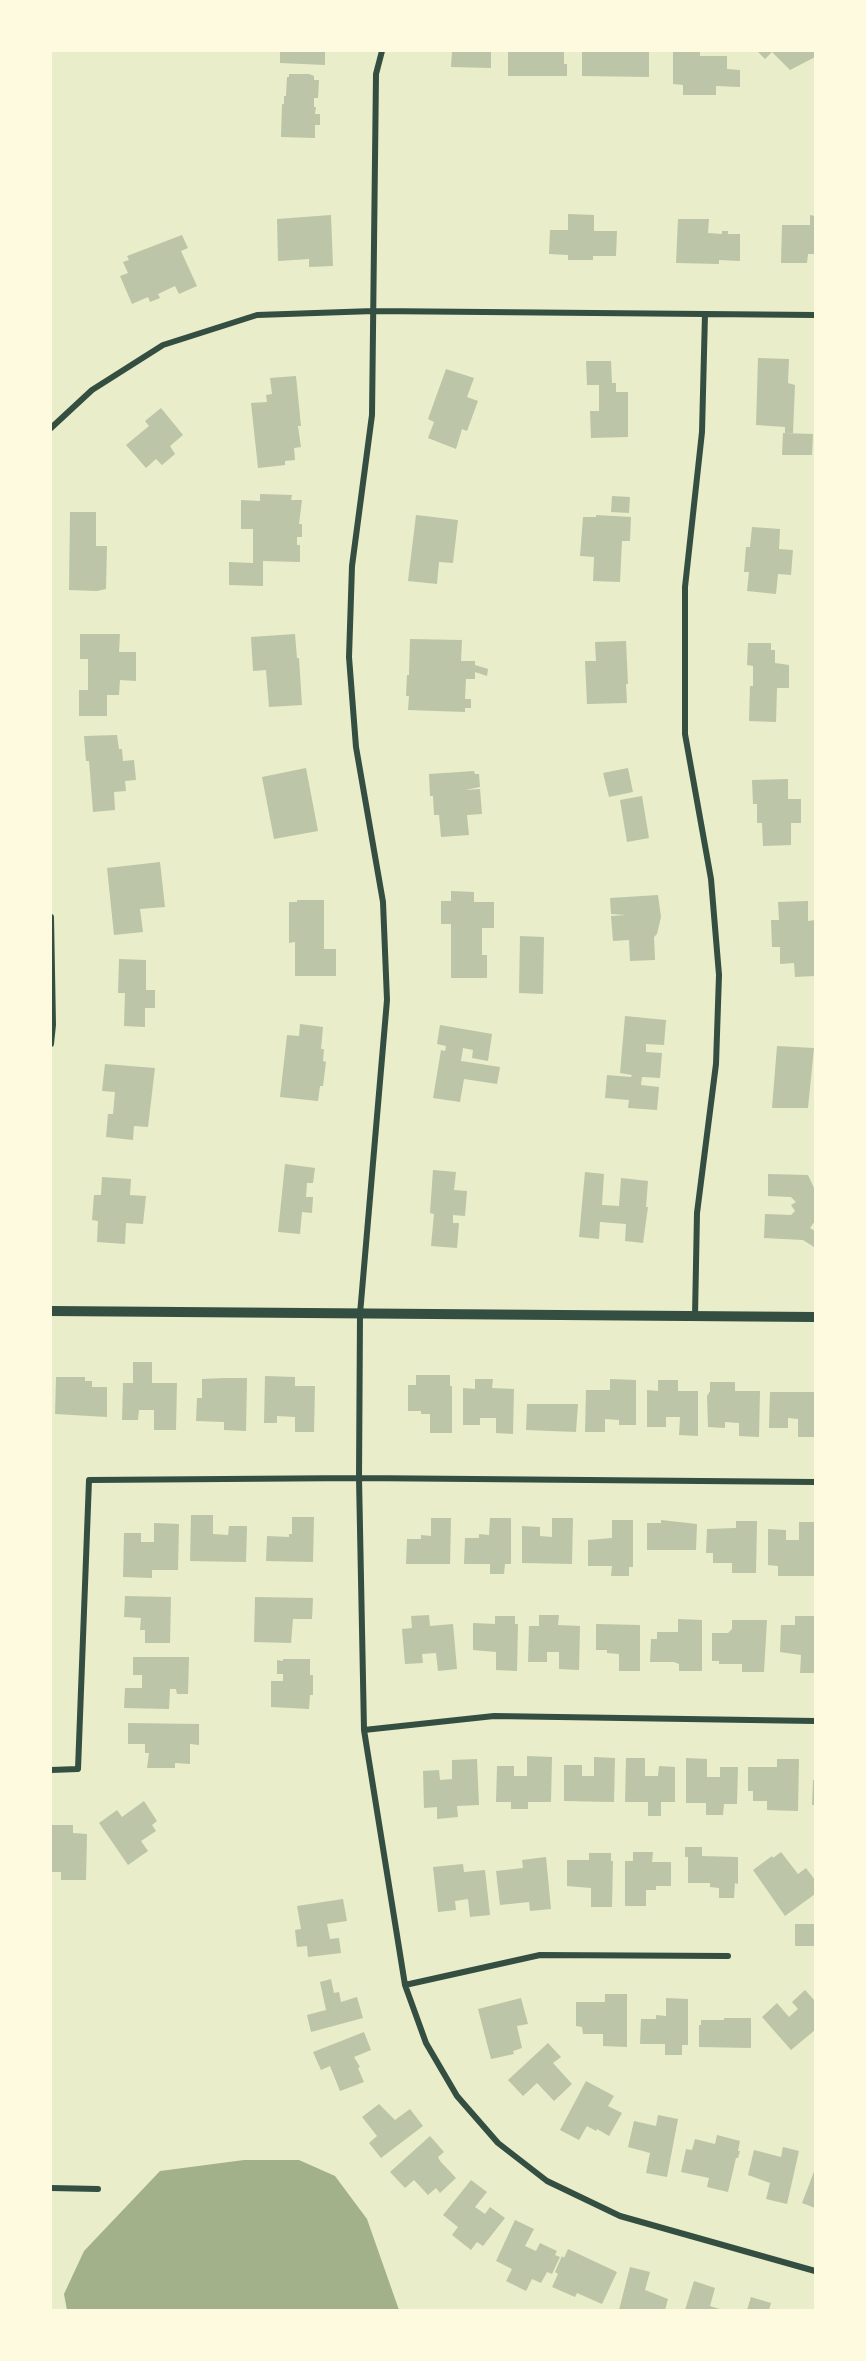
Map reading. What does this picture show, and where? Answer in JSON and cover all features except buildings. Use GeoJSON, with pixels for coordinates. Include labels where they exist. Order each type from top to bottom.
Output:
{"type":"FeatureCollection","features":[{"type":"Feature","properties":{"kind":"street"},"geometry":{"type":"LineString","coordinates":[[382,51],[376,74],[372,415],[352,566],[349,657],[356,747],[383,902],[387,1000],[360,1314],[359,1478],[364,1730],[405,1985],[426,2043],[457,2097],[498,2143],[547,2181],[620,2216],[815,2271]]}},
{"type":"Feature","properties":{"kind":"street"},"geometry":{"type":"LineString","coordinates":[[51,428],[92,390],[162,345],[257,315],[374,311],[815,315]]}},
{"type":"Feature","properties":{"kind":"street"},"geometry":{"type":"LineString","coordinates":[[695,1316],[697,1213],[716,1064],[719,975],[711,879],[685,734],[685,587],[702,432],[705,314]]}},
{"type":"Feature","properties":{"kind":"street"},"geometry":{"type":"LineString","coordinates":[[51,917],[53,1025],[51,1044]]}},
{"type":"Feature","properties":{"kind":"street"},"geometry":{"type":"LineString","coordinates":[[51,1311],[815,1317]]}},
{"type":"Feature","properties":{"kind":"street"},"geometry":{"type":"LineString","coordinates":[[51,1770],[78,1769],[89,1480],[359,1478],[815,1482]]}},
{"type":"Feature","properties":{"kind":"street"},"geometry":{"type":"LineString","coordinates":[[364,1730],[494,1716],[815,1721]]}},
{"type":"Feature","properties":{"kind":"street"},"geometry":{"type":"LineString","coordinates":[[405,1985],[540,1955],[728,1956]]}},
{"type":"Feature","properties":{"kind":"street"},"geometry":{"type":"LineString","coordinates":[[51,2188],[98,2189]]}},
{"type":"Feature","properties":{"kind":"shaded area"},"geometry":{"type":"Polygon","coordinates":[[[244,2160],[299,2160],[335,2176],[367,2219],[399,2310],[67,2310],[64,2294],[84,2251],[160,2171],[244,2160]]]}}]}
